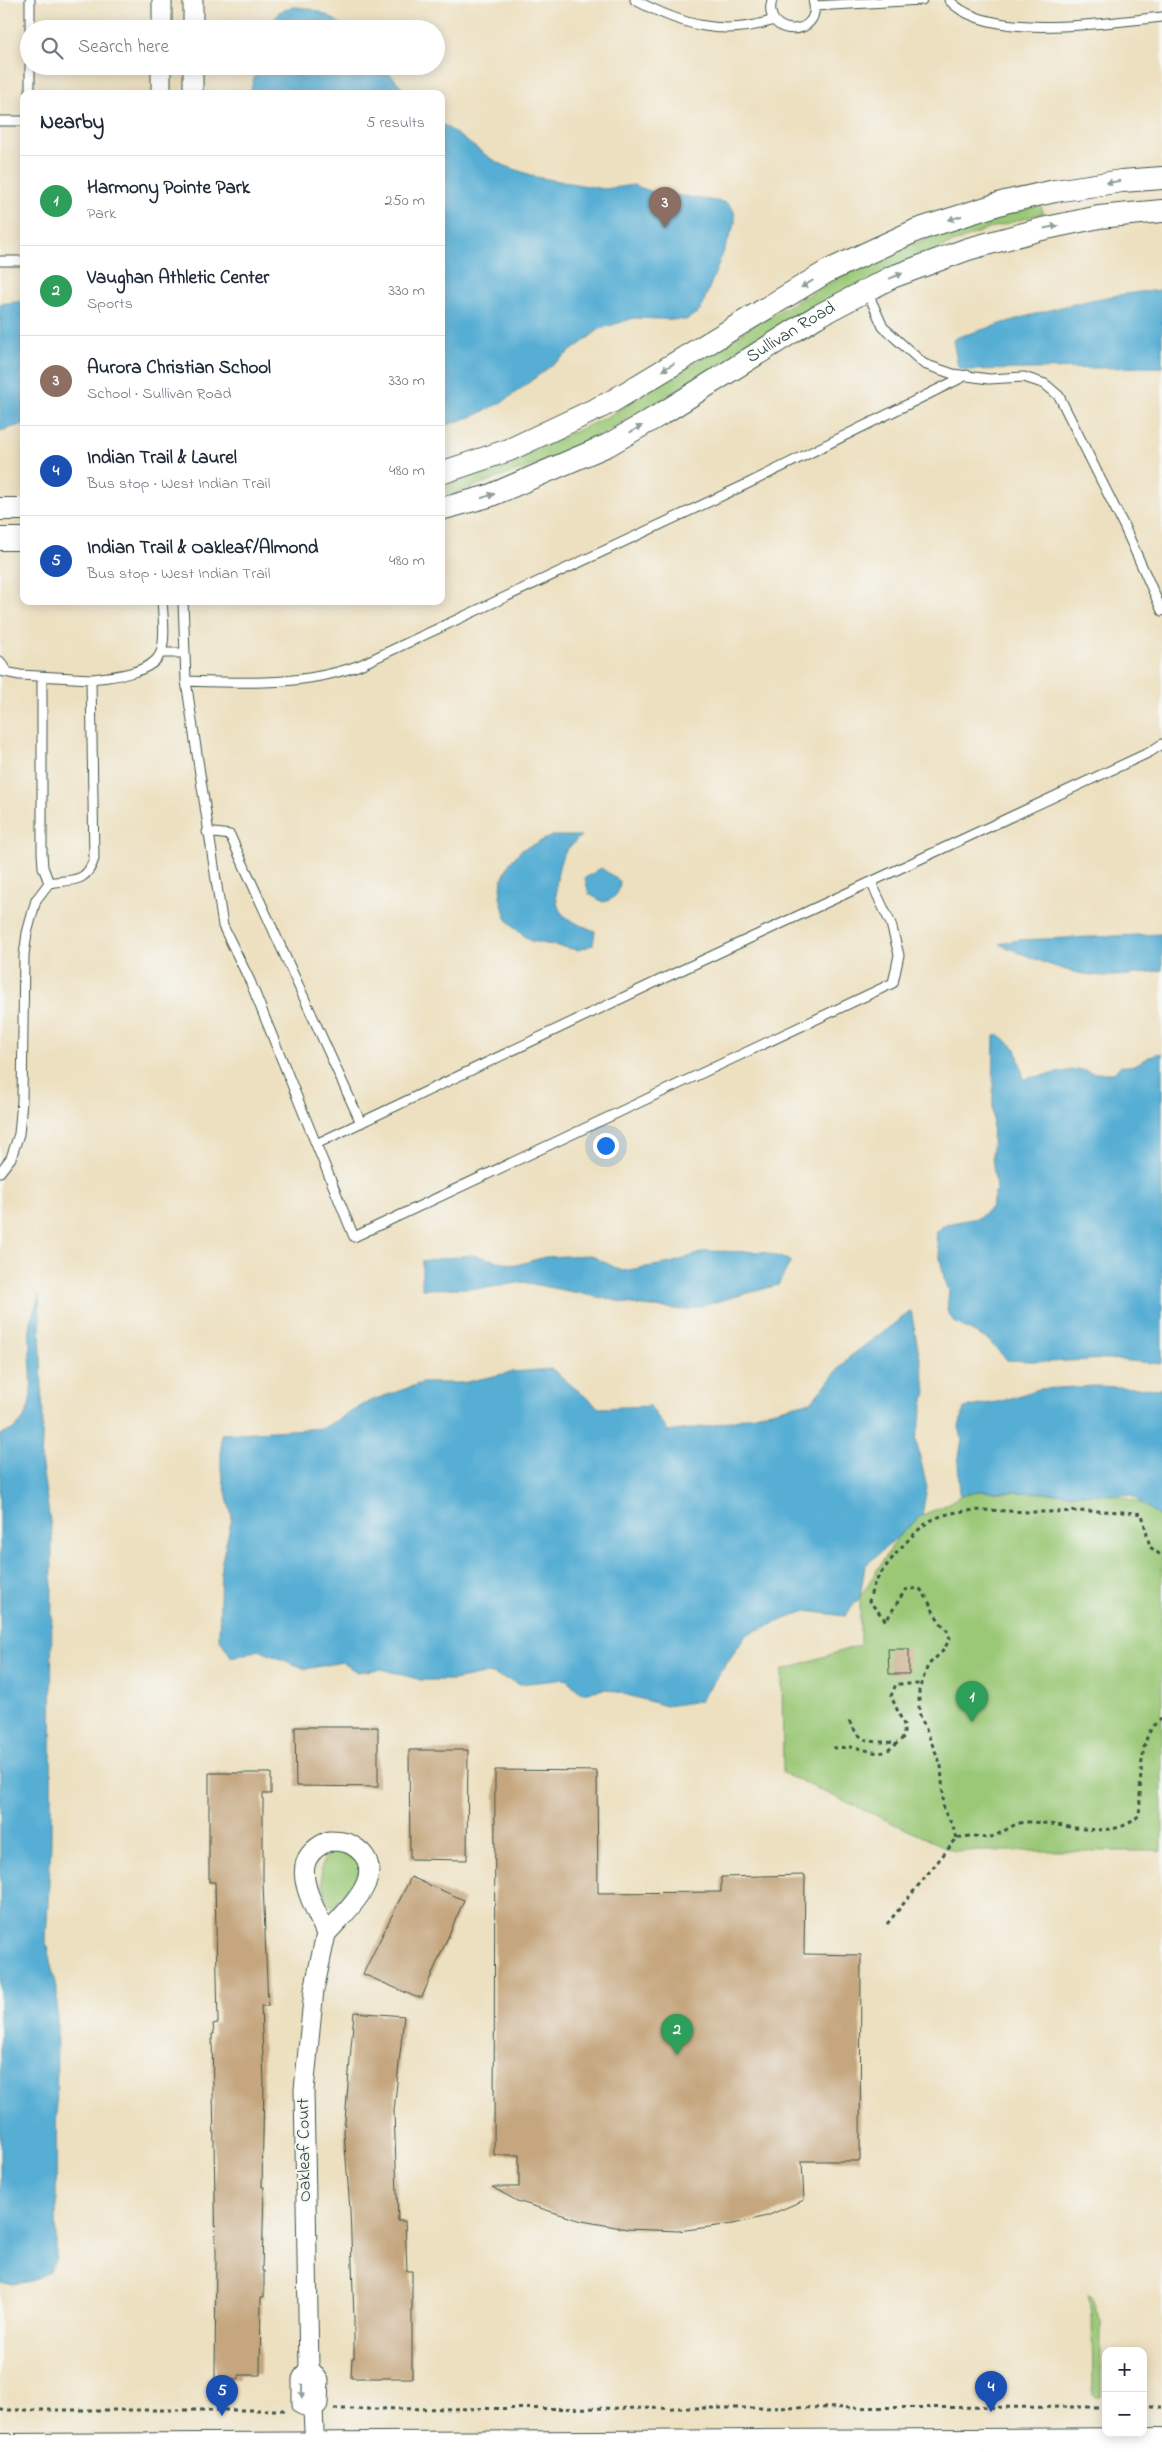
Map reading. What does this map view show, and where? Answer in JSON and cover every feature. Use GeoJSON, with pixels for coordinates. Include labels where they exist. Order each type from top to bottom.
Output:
{"type":"FeatureCollection","features":[{"type":"Feature","properties":{"kind":"main road"},"geometry":{"type":"LineString","coordinates":[[0,2447],[1101,2447],[1162,2441]]}},
{"type":"Feature","properties":{"kind":"street"},"geometry":{"type":"LineString","coordinates":[[162,0],[162,20]]}},
{"type":"Feature","properties":{"kind":"street"},"geometry":{"type":"LineString","coordinates":[[193,0],[193,20]]}},
{"type":"Feature","properties":{"kind":"street"},"geometry":{"type":"LineString","coordinates":[[162,75],[162,90]]}},
{"type":"Feature","properties":{"kind":"street"},"geometry":{"type":"LineString","coordinates":[[193,75],[193,90]]}},
{"type":"Feature","properties":{"kind":"street","name":"Sullivan Road"},"geometry":{"type":"LineString","coordinates":[[445,472],[509,450],[611,402],[828,271],[917,230],[1004,202],[1055,191],[1122,180],[1162,178]]}},
{"type":"Feature","properties":{"kind":"street","name":"Sullivan Road"},"geometry":{"type":"LineString","coordinates":[[445,508],[489,496],[608,445],[663,413],[816,317],[892,277],[968,249],[1042,229],[1099,217],[1162,211]]}},
{"type":"Feature","properties":{"kind":"street"},"geometry":{"type":"LineString","coordinates":[[0,509],[20,509]]}},
{"type":"Feature","properties":{"kind":"street"},"geometry":{"type":"LineString","coordinates":[[0,539],[20,539]]}},
{"type":"Feature","properties":{"kind":"street","name":"Oakleaf Court"},"geometry":{"type":"LineString","coordinates":[[315,2448],[313,2410],[318,2404],[319,2381],[309,2368],[304,2090],[314,1990],[326,1934],[362,1892],[368,1880],[368,1867],[363,1855],[354,1846],[342,1840],[329,1841],[317,1846],[308,1855],[303,1867],[304,1880],[326,1934]]}},
{"type":"Feature","properties":{"kind":"lane"},"geometry":{"type":"LineString","coordinates":[[30,0],[30,20]]}},
{"type":"Feature","properties":{"kind":"lane"},"geometry":{"type":"LineString","coordinates":[[635,0],[656,11],[708,28],[751,28],[774,20]]}},
{"type":"Feature","properties":{"kind":"lane"},"geometry":{"type":"LineString","coordinates":[[772,0],[771,13],[774,20],[787,29],[802,28],[813,17],[814,3],[922,0]]}},
{"type":"Feature","properties":{"kind":"lane"},"geometry":{"type":"LineString","coordinates":[[949,0],[969,13],[991,23],[1030,26],[1082,24],[1162,16]]}},
{"type":"Feature","properties":{"kind":"lane"},"geometry":{"type":"LineString","coordinates":[[30,75],[30,90]]}},
{"type":"Feature","properties":{"kind":"lane"},"geometry":{"type":"LineString","coordinates":[[0,121],[20,121]]}},
{"type":"Feature","properties":{"kind":"lane"},"geometry":{"type":"LineString","coordinates":[[0,260],[20,261]]}},
{"type":"Feature","properties":{"kind":"lane"},"geometry":{"type":"LineString","coordinates":[[867,291],[883,327],[924,364],[953,374],[967,376],[989,378],[1024,377],[1045,384],[1059,396],[1120,518],[1162,611]]}},
{"type":"Feature","properties":{"kind":"lane"},"geometry":{"type":"LineString","coordinates":[[186,681],[239,683],[317,678],[353,667],[747,484],[967,376]]}},
{"type":"Feature","properties":{"kind":"lane"},"geometry":{"type":"LineString","coordinates":[[0,660],[3,671],[20,675],[90,679],[114,677],[145,668],[154,663],[161,652],[162,605]]}},
{"type":"Feature","properties":{"kind":"lane"},"geometry":{"type":"LineString","coordinates":[[183,605],[186,681],[223,926],[250,981],[354,1237],[893,983],[899,955],[891,924],[870,882]]}},
{"type":"Feature","properties":{"kind":"lane"},"geometry":{"type":"LineString","coordinates":[[161,652],[185,654]]}},
{"type":"Feature","properties":{"kind":"lane"},"geometry":{"type":"LineString","coordinates":[[42,676],[42,853],[43,867],[49,883]]}},
{"type":"Feature","properties":{"kind":"lane"},"geometry":{"type":"LineString","coordinates":[[0,1172],[11,1158],[19,1134],[22,1101],[24,955],[27,933],[36,900],[49,883],[81,878],[90,872],[94,859],[90,679]]}},
{"type":"Feature","properties":{"kind":"lane"},"geometry":{"type":"LineString","coordinates":[[316,1144],[1150,752],[1162,744]]}},
{"type":"Feature","properties":{"kind":"lane"},"geometry":{"type":"LineString","coordinates":[[208,832],[230,835],[361,1123]]}},
{"type":"Feature","properties":{"kind":"path"},"geometry":{"type":"LineString","coordinates":[[957,1838],[952,1824],[944,1811],[941,1766],[919,1713],[919,1690],[928,1665],[942,1652],[950,1639],[947,1627],[938,1620],[928,1598],[919,1588],[905,1590],[886,1621],[869,1601],[875,1583],[891,1560],[912,1536],[933,1519],[964,1512],[986,1511],[1097,1511],[1142,1514],[1150,1547],[1162,1556]]}},
{"type":"Feature","properties":{"kind":"path"},"geometry":{"type":"LineString","coordinates":[[833,1748],[856,1748],[879,1754],[886,1752],[904,1737],[904,1725],[891,1696],[896,1684],[921,1684]]}},
{"type":"Feature","properties":{"kind":"path"},"geometry":{"type":"LineString","coordinates":[[887,1924],[957,1838],[973,1836],[981,1838],[992,1837],[1002,1830],[1023,1822],[1115,1830],[1131,1823],[1139,1815],[1142,1748],[1151,1727],[1162,1719]]}},
{"type":"Feature","properties":{"kind":"path"},"geometry":{"type":"LineString","coordinates":[[849,1721],[856,1735],[868,1741],[898,1743]]}},
{"type":"Feature","properties":{"kind":"path"},"geometry":{"type":"LineString","coordinates":[[0,2410],[1102,2407]]}},
{"type":"Feature","properties":{"kind":"path"},"geometry":{"type":"LineString","coordinates":[[1147,2407],[1162,2407]]}},
{"type":"Feature","properties":{"kind":"green space"},"geometry":{"type":"Polygon","coordinates":[[[1041,205],[1043,213],[985,230],[920,256],[780,328],[608,431],[543,462],[445,497],[445,487],[487,472],[609,416],[761,321],[835,280],[884,256],[950,229],[1041,205]]]}},
{"type":"Feature","properties":{"kind":"green space"},"geometry":{"type":"Polygon","coordinates":[[[967,1491],[1118,1495],[1162,1511],[1162,1851],[954,1851],[783,1773],[782,1670],[860,1645],[860,1597],[908,1521],[946,1505],[967,1491]]]}},
{"type":"Feature","properties":{"kind":"green space"},"geometry":{"type":"Polygon","coordinates":[[[340,1849],[348,1851],[354,1856],[359,1868],[356,1881],[339,1905],[334,1907],[327,1903],[322,1870],[326,1857],[331,1852],[340,1849]]]}},
{"type":"Feature","properties":{"kind":"green space"},"geometry":{"type":"Polygon","coordinates":[[[1087,2294],[1092,2296],[1101,2325],[1101,2396],[1095,2398],[1093,2395],[1092,2312],[1087,2294]]]}},
{"type":"Feature","properties":{"kind":"water"},"geometry":{"type":"Polygon","coordinates":[[[293,7],[308,8],[334,20],[274,20],[279,12],[293,7]]]}},
{"type":"Feature","properties":{"kind":"water"},"geometry":{"type":"Polygon","coordinates":[[[255,75],[391,75],[404,90],[251,90],[255,75]]]}},
{"type":"Feature","properties":{"kind":"water"},"geometry":{"type":"Polygon","coordinates":[[[445,126],[490,158],[503,165],[536,177],[604,189],[633,185],[653,192],[723,202],[731,207],[735,216],[735,223],[700,311],[686,320],[634,318],[600,329],[503,402],[476,415],[445,426],[445,126]]]}},
{"type":"Feature","properties":{"kind":"water"},"geometry":{"type":"Polygon","coordinates":[[[1162,290],[1162,367],[965,370],[958,367],[953,341],[955,338],[1057,308],[1109,297],[1162,290]]]}},
{"type":"Feature","properties":{"kind":"water"},"geometry":{"type":"Polygon","coordinates":[[[20,302],[20,425],[0,431],[0,304],[20,302]]]}},
{"type":"Feature","properties":{"kind":"water"},"geometry":{"type":"Polygon","coordinates":[[[552,836],[581,836],[565,852],[562,858],[556,891],[558,906],[561,912],[568,918],[595,931],[593,945],[578,950],[531,941],[513,927],[506,918],[500,897],[502,880],[509,864],[521,850],[552,836]]]}},
{"type":"Feature","properties":{"kind":"water"},"geometry":{"type":"Polygon","coordinates":[[[601,868],[620,881],[616,895],[610,900],[603,902],[589,894],[585,878],[601,868]]]}},
{"type":"Feature","properties":{"kind":"water"},"geometry":{"type":"Polygon","coordinates":[[[1162,934],[1162,970],[1118,976],[1101,976],[1068,971],[999,944],[1019,940],[1162,934]]]}},
{"type":"Feature","properties":{"kind":"water"},"geometry":{"type":"Polygon","coordinates":[[[1000,1035],[1016,1049],[1024,1079],[1078,1069],[1092,1073],[1114,1073],[1120,1066],[1133,1065],[1162,1053],[1162,1364],[1107,1359],[1049,1362],[1007,1360],[987,1339],[954,1322],[947,1311],[949,1290],[944,1278],[935,1232],[946,1224],[978,1218],[991,1208],[996,1189],[992,1157],[994,1036],[1000,1035]]]}},
{"type":"Feature","properties":{"kind":"water"},"geometry":{"type":"Polygon","coordinates":[[[706,1251],[764,1252],[791,1261],[778,1285],[686,1310],[642,1306],[523,1282],[487,1288],[422,1289],[422,1261],[471,1255],[516,1265],[545,1257],[590,1255],[622,1271],[671,1263],[706,1251]]]}},
{"type":"Feature","properties":{"kind":"water"},"geometry":{"type":"Polygon","coordinates":[[[39,1295],[43,1420],[41,1460],[52,1535],[51,1841],[46,1942],[57,1992],[56,2257],[52,2266],[41,2277],[26,2282],[0,2283],[0,1435],[15,1428],[24,1418],[29,1405],[31,1391],[30,1329],[39,1295]]]}},
{"type":"Feature","properties":{"kind":"water"},"geometry":{"type":"Polygon","coordinates":[[[911,1311],[926,1391],[916,1440],[927,1488],[922,1515],[865,1566],[860,1597],[845,1616],[806,1611],[747,1634],[700,1701],[666,1706],[606,1689],[581,1693],[566,1679],[520,1684],[489,1673],[453,1680],[421,1680],[381,1669],[357,1672],[342,1662],[306,1669],[258,1650],[232,1658],[219,1638],[221,1565],[232,1518],[221,1470],[221,1434],[323,1428],[370,1401],[422,1383],[462,1383],[512,1372],[552,1369],[599,1408],[650,1406],[668,1432],[710,1426],[812,1401],[848,1358],[911,1311]]]}},
{"type":"Feature","properties":{"kind":"water"},"geometry":{"type":"Polygon","coordinates":[[[1095,1386],[1162,1389],[1162,1519],[1131,1495],[978,1491],[960,1495],[958,1463],[962,1439],[959,1427],[964,1408],[1002,1401],[1039,1389],[1095,1386]]]}},
{"type":"Feature","properties":{"kind":"building"},"geometry":{"type":"Polygon","coordinates":[[[888,1649],[909,1649],[909,1674],[889,1674],[888,1649]]]}},
{"type":"Feature","properties":{"kind":"building"},"geometry":{"type":"Polygon","coordinates":[[[295,1727],[378,1727],[378,1787],[296,1786],[295,1727]]]}},
{"type":"Feature","properties":{"kind":"building"},"geometry":{"type":"Polygon","coordinates":[[[409,1750],[468,1750],[467,1860],[410,1859],[409,1750]]]}},
{"type":"Feature","properties":{"kind":"building"},"geometry":{"type":"Polygon","coordinates":[[[495,1770],[597,1771],[598,1893],[721,1892],[721,1877],[805,1875],[804,1954],[861,1955],[860,2161],[802,2161],[804,2200],[767,2216],[733,2224],[678,2231],[627,2229],[582,2221],[517,2201],[492,2187],[519,2187],[519,2155],[494,2155],[495,1770]]]}},
{"type":"Feature","properties":{"kind":"building"},"geometry":{"type":"Polygon","coordinates":[[[209,1773],[271,1773],[271,1794],[263,1794],[263,1883],[268,2006],[261,2006],[264,2082],[262,2271],[264,2271],[264,2297],[261,2297],[260,2375],[239,2375],[239,2379],[215,2379],[216,2254],[212,2034],[214,2034],[213,2024],[218,2023],[215,1882],[209,1882],[209,1773]]]}},
{"type":"Feature","properties":{"kind":"building"},"geometry":{"type":"Polygon","coordinates":[[[411,1877],[464,1900],[422,1997],[416,1997],[363,1974],[411,1877]]]}},
{"type":"Feature","properties":{"kind":"building"},"geometry":{"type":"Polygon","coordinates":[[[354,2012],[404,2016],[394,2111],[398,2221],[405,2221],[407,2271],[412,2271],[412,2378],[351,2378],[352,2358],[354,2358],[354,2318],[350,2210],[344,2133],[354,2012]]]}},
{"type":"Feature","properties":{"kind":"place","name":"Aurora Christian School"},"geometry":{"type":"Point","coordinates":[665,228]}},
{"type":"Feature","properties":{"kind":"place","name":"Harmony Pointe Park"},"geometry":{"type":"Point","coordinates":[972,1722]}},
{"type":"Feature","properties":{"kind":"place","name":"Vaughan Athletic Center"},"geometry":{"type":"Point","coordinates":[677,2055]}},
{"type":"Feature","properties":{"kind":"place","name":"Indian Trail & Laurel"},"geometry":{"type":"Point","coordinates":[991,2412]}},
{"type":"Feature","properties":{"kind":"place","name":"Indian Trail & Oakleaf/Almond"},"geometry":{"type":"Point","coordinates":[222,2416]}}]}
